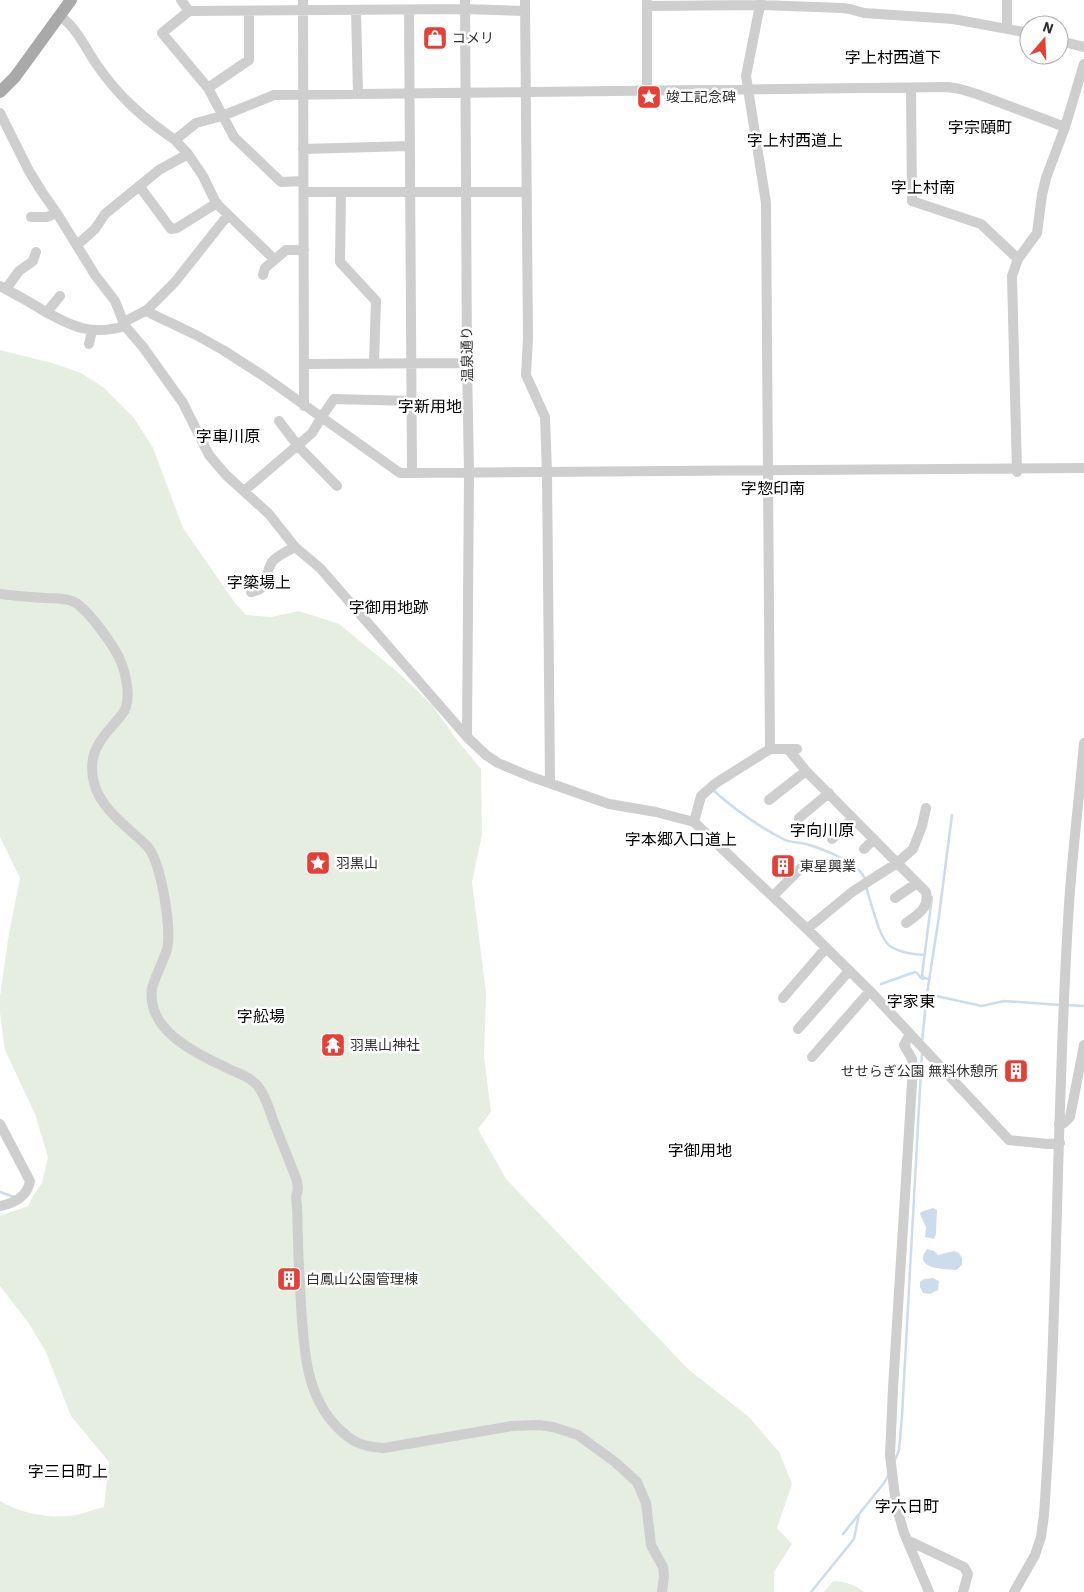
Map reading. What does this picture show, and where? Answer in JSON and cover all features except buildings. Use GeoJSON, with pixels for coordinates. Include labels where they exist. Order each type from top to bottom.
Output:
{"type":"FeatureCollection","features":[{"type":"Feature","properties":{"kind":"main road"},"geometry":{"type":"LineString","coordinates":[[0,92],[15,77],[71,0]]}},
{"type":"Feature","properties":{"kind":"street"},"geometry":{"type":"LineString","coordinates":[[181,0],[189,11]]}},
{"type":"Feature","properties":{"kind":"street"},"geometry":{"type":"LineString","coordinates":[[303,0],[304,406]]}},
{"type":"Feature","properties":{"kind":"street"},"geometry":{"type":"LineString","coordinates":[[525,0],[528,338],[526,375],[545,416],[550,783]]}},
{"type":"Feature","properties":{"kind":"street"},"geometry":{"type":"LineString","coordinates":[[1007,0],[1007,28]]}},
{"type":"Feature","properties":{"kind":"street"},"geometry":{"type":"LineString","coordinates":[[647,91],[647,3],[760,3],[850,9],[864,13],[964,20],[1019,31]]}},
{"type":"Feature","properties":{"kind":"street"},"geometry":{"type":"LineString","coordinates":[[760,3],[746,72],[766,203],[770,749]]}},
{"type":"Feature","properties":{"kind":"street"},"geometry":{"type":"LineString","coordinates":[[304,182],[281,182],[234,137],[208,88],[162,33],[189,11],[409,10],[465,4],[525,11]]}},
{"type":"Feature","properties":{"kind":"street","name":"温泉通り"},"geometry":{"type":"LineString","coordinates":[[465,4],[466,363],[469,472],[467,737]]}},
{"type":"Feature","properties":{"kind":"street"},"geometry":{"type":"LineString","coordinates":[[356,10],[358,94]]}},
{"type":"Feature","properties":{"kind":"street"},"geometry":{"type":"LineString","coordinates":[[409,10],[412,473]]}},
{"type":"Feature","properties":{"kind":"street"},"geometry":{"type":"LineString","coordinates":[[208,88],[250,60],[249,11]]}},
{"type":"Feature","properties":{"kind":"street"},"geometry":{"type":"LineString","coordinates":[[60,15],[71,26],[116,90],[145,119],[175,140],[188,154],[203,176],[217,203],[274,259]]}},
{"type":"Feature","properties":{"kind":"street"},"geometry":{"type":"LineString","coordinates":[[1069,43],[1084,47]]}},
{"type":"Feature","properties":{"kind":"street"},"geometry":{"type":"LineString","coordinates":[[1017,470],[1012,276],[1018,259],[1037,233],[1046,178],[1065,127],[1084,64]]}},
{"type":"Feature","properties":{"kind":"street"},"geometry":{"type":"LineString","coordinates":[[175,140],[196,123],[222,116],[274,95],[303,94],[948,87],[960,88],[1065,127]]}},
{"type":"Feature","properties":{"kind":"street"},"geometry":{"type":"LineString","coordinates":[[911,88],[912,201],[981,224],[1018,259]]}},
{"type":"Feature","properties":{"kind":"street"},"geometry":{"type":"LineString","coordinates":[[0,113],[29,171],[95,275],[115,301],[124,324],[183,403],[209,455],[226,475],[269,514],[295,547],[320,568],[467,737],[486,755],[498,763],[550,783],[609,804],[656,812],[694,822],[808,929],[870,991],[1008,1140],[1048,1144],[1060,1143]]}},
{"type":"Feature","properties":{"kind":"street"},"geometry":{"type":"LineString","coordinates":[[303,149],[410,146]]}},
{"type":"Feature","properties":{"kind":"street"},"geometry":{"type":"LineString","coordinates":[[77,245],[95,229],[106,214],[159,170],[188,154]]}},
{"type":"Feature","properties":{"kind":"street"},"geometry":{"type":"LineString","coordinates":[[140,187],[171,230],[217,203]]}},
{"type":"Feature","properties":{"kind":"street"},"geometry":{"type":"LineString","coordinates":[[304,192],[527,192]]}},
{"type":"Feature","properties":{"kind":"street"},"geometry":{"type":"LineString","coordinates":[[341,193],[340,262],[376,301],[374,363]]}},
{"type":"Feature","properties":{"kind":"street"},"geometry":{"type":"LineString","coordinates":[[31,217],[47,217],[56,213]]}},
{"type":"Feature","properties":{"kind":"street"},"geometry":{"type":"LineString","coordinates":[[36,252],[33,261],[19,271],[3,288],[74,326],[92,330],[110,330],[147,310],[176,282],[228,215]]}},
{"type":"Feature","properties":{"kind":"street"},"geometry":{"type":"LineString","coordinates":[[263,275],[265,268],[274,259],[289,249],[304,250]]}},
{"type":"Feature","properties":{"kind":"street"},"geometry":{"type":"LineString","coordinates":[[47,312],[60,296]]}},
{"type":"Feature","properties":{"kind":"street"},"geometry":{"type":"LineString","coordinates":[[147,310],[222,350],[400,473],[1017,470],[1084,468]]}},
{"type":"Feature","properties":{"kind":"street"},"geometry":{"type":"LineString","coordinates":[[89,344],[92,330]]}},
{"type":"Feature","properties":{"kind":"street"},"geometry":{"type":"LineString","coordinates":[[305,364],[466,363]]}},
{"type":"Feature","properties":{"kind":"street"},"geometry":{"type":"LineString","coordinates":[[244,491],[312,434],[334,399],[412,402]]}},
{"type":"Feature","properties":{"kind":"street"},"geometry":{"type":"LineString","coordinates":[[279,421],[298,446],[337,486]]}},
{"type":"Feature","properties":{"kind":"street"},"geometry":{"type":"LineString","coordinates":[[251,592],[257,591],[264,586],[272,562],[295,547]]}},
{"type":"Feature","properties":{"kind":"street"},"geometry":{"type":"LineString","coordinates":[[0,594],[65,599],[78,604],[110,643],[122,662],[126,683],[126,708],[98,743],[92,761],[92,772],[97,790],[105,805],[150,849],[157,865],[166,903],[168,935],[167,948],[152,988],[153,1007],[156,1017],[174,1037],[209,1059],[253,1081],[263,1094],[297,1181],[296,1197],[304,1352],[320,1406],[328,1418],[346,1436],[356,1443],[371,1447],[384,1448],[512,1426],[539,1425],[553,1427],[578,1435],[615,1462],[637,1482],[646,1503],[651,1546],[663,1567],[662,1592]]}},
{"type":"Feature","properties":{"kind":"street"},"geometry":{"type":"LineString","coordinates":[[1014,1592],[1035,1555],[1041,1537],[1044,1515],[1053,1357],[1059,1124],[1068,920],[1084,743]]}},
{"type":"Feature","properties":{"kind":"street"},"geometry":{"type":"LineString","coordinates":[[694,822],[701,796],[716,782],[770,749],[792,749],[806,771],[926,892],[927,899],[923,912],[906,923]]}},
{"type":"Feature","properties":{"kind":"street"},"geometry":{"type":"LineString","coordinates":[[769,800],[806,771]]}},
{"type":"Feature","properties":{"kind":"street"},"geometry":{"type":"LineString","coordinates":[[799,818],[829,793]]}},
{"type":"Feature","properties":{"kind":"street"},"geometry":{"type":"LineString","coordinates":[[808,929],[852,892],[897,863],[914,849],[926,808]]}},
{"type":"Feature","properties":{"kind":"street"},"geometry":{"type":"LineString","coordinates":[[832,838],[853,818]]}},
{"type":"Feature","properties":{"kind":"street"},"geometry":{"type":"LineString","coordinates":[[864,849],[874,839]]}},
{"type":"Feature","properties":{"kind":"street"},"geometry":{"type":"LineString","coordinates":[[773,896],[801,868]]}},
{"type":"Feature","properties":{"kind":"street"},"geometry":{"type":"LineString","coordinates":[[895,898],[917,883]]}},
{"type":"Feature","properties":{"kind":"street"},"geometry":{"type":"LineString","coordinates":[[783,998],[826,948]]}},
{"type":"Feature","properties":{"kind":"street"},"geometry":{"type":"LineString","coordinates":[[798,1029],[848,971]]}},
{"type":"Feature","properties":{"kind":"street"},"geometry":{"type":"LineString","coordinates":[[812,1057],[870,991]]}},
{"type":"Feature","properties":{"kind":"street"},"geometry":{"type":"LineString","coordinates":[[913,1037],[904,1045],[912,1060],[913,1067],[890,1455],[896,1505],[907,1540],[929,1592]]}},
{"type":"Feature","properties":{"kind":"street"},"geometry":{"type":"LineString","coordinates":[[1059,1124],[1064,1123],[1070,1117],[1084,1044]]}},
{"type":"Feature","properties":{"kind":"street"},"geometry":{"type":"LineString","coordinates":[[0,1124],[30,1181],[29,1188],[16,1201],[0,1206]]}},
{"type":"Feature","properties":{"kind":"street"},"geometry":{"type":"LineString","coordinates":[[907,1540],[964,1567],[968,1574],[963,1592]]}},
{"type":"Feature","properties":{"kind":"shaded area"},"geometry":{"type":"Polygon","coordinates":[[[0,350],[52,363],[81,373],[104,388],[134,418],[153,448],[183,528],[235,603],[246,615],[271,617],[299,611],[339,624],[400,674],[432,705],[481,769],[482,835],[472,882],[486,993],[484,1056],[491,1112],[478,1129],[506,1179],[689,1370],[749,1417],[779,1452],[792,1484],[777,1528],[792,1544],[774,1572],[774,1592],[0,1592],[0,1501],[25,1512],[51,1516],[82,1514],[104,1507],[109,1462],[71,1416],[45,1350],[28,1322],[0,1286],[0,1216],[28,1206],[42,1183],[48,1157],[35,1114],[5,1050],[0,1013],[0,996],[9,933],[20,878],[0,837],[0,350]]]}},
{"type":"Feature","properties":{"kind":"shaded area"},"geometry":{"type":"Polygon","coordinates":[[[833,1581],[850,1584],[864,1592],[824,1592],[833,1581]]]}},
{"type":"Feature","properties":{"kind":"water"},"geometry":{"type":"Polygon","coordinates":[[[933,1208],[937,1210],[934,1239],[925,1237],[926,1227],[920,1214],[933,1208]]]}},
{"type":"Feature","properties":{"kind":"water"},"geometry":{"type":"Polygon","coordinates":[[[927,1249],[934,1251],[938,1255],[954,1251],[959,1253],[962,1258],[962,1265],[956,1270],[931,1267],[923,1261],[923,1256],[927,1249]]]}},
{"type":"Feature","properties":{"kind":"water"},"geometry":{"type":"Polygon","coordinates":[[[933,1278],[939,1281],[938,1290],[930,1294],[923,1293],[920,1282],[924,1279],[933,1278]]]}},
{"type":"Feature","properties":{"kind":"waterway"},"geometry":{"type":"LineString","coordinates":[[713,790],[746,817],[774,834],[786,840],[806,844],[839,857],[855,867],[865,879]]}},
{"type":"Feature","properties":{"kind":"waterway"},"geometry":{"type":"LineString","coordinates":[[927,994],[952,815]]}},
{"type":"Feature","properties":{"kind":"waterway"},"geometry":{"type":"LineString","coordinates":[[866,887],[879,928],[886,942],[902,952],[925,955]]}},
{"type":"Feature","properties":{"kind":"waterway"},"geometry":{"type":"LineString","coordinates":[[929,979],[924,978],[922,975],[932,897]]}},
{"type":"Feature","properties":{"kind":"waterway"},"geometry":{"type":"LineString","coordinates":[[881,984],[915,972],[923,979]]}},
{"type":"Feature","properties":{"kind":"waterway"},"geometry":{"type":"LineString","coordinates":[[922,1041],[927,994],[982,1006],[1004,1001],[1060,1005]]}},
{"type":"Feature","properties":{"kind":"waterway"},"geometry":{"type":"LineString","coordinates":[[1066,1005],[1084,1006]]}},
{"type":"Feature","properties":{"kind":"waterway"},"geometry":{"type":"LineString","coordinates":[[895,1460],[899,1450],[902,1416],[922,1052]]}},
{"type":"Feature","properties":{"kind":"waterway"},"geometry":{"type":"LineString","coordinates":[[0,1192],[14,1197]]}},
{"type":"Feature","properties":{"kind":"waterway"},"geometry":{"type":"LineString","coordinates":[[843,1534],[884,1483],[889,1474]]}},
{"type":"Feature","properties":{"kind":"waterway"},"geometry":{"type":"LineString","coordinates":[[811,1592],[854,1539],[859,1514]]}},
{"type":"Feature","properties":{"kind":"place","name":"コメリ"},"geometry":{"type":"Point","coordinates":[435,38]}},
{"type":"Feature","properties":{"kind":"place","name":"竣工記念碑"},"geometry":{"type":"Point","coordinates":[649,97]}},
{"type":"Feature","properties":{"kind":"place","name":"羽黒山"},"geometry":{"type":"Point","coordinates":[318,863]}},
{"type":"Feature","properties":{"kind":"place","name":"東星興業"},"geometry":{"type":"Point","coordinates":[783,866]}},
{"type":"Feature","properties":{"kind":"place","name":"羽黒山神社"},"geometry":{"type":"Point","coordinates":[333,1045]}},
{"type":"Feature","properties":{"kind":"place","name":"せせらぎ公園 無料休憩所"},"geometry":{"type":"Point","coordinates":[1016,1071]}},
{"type":"Feature","properties":{"kind":"place","name":"白鳳山公園管理棟"},"geometry":{"type":"Point","coordinates":[289,1279]}},
{"type":"Feature","properties":{"kind":"district","name":"字上村西道下"},"geometry":{"type":"Point","coordinates":[893,57]}},
{"type":"Feature","properties":{"kind":"district","name":"字宗頤町"},"geometry":{"type":"Point","coordinates":[980,127]}},
{"type":"Feature","properties":{"kind":"district","name":"字上村西道上"},"geometry":{"type":"Point","coordinates":[795,140]}},
{"type":"Feature","properties":{"kind":"district","name":"字上村南"},"geometry":{"type":"Point","coordinates":[923,187]}},
{"type":"Feature","properties":{"kind":"district","name":"字新用地"},"geometry":{"type":"Point","coordinates":[430,406]}},
{"type":"Feature","properties":{"kind":"district","name":"字車川原"},"geometry":{"type":"Point","coordinates":[228,436]}},
{"type":"Feature","properties":{"kind":"district","name":"字惣印南"},"geometry":{"type":"Point","coordinates":[773,488]}},
{"type":"Feature","properties":{"kind":"district","name":"字簗場上"},"geometry":{"type":"Point","coordinates":[259,582]}},
{"type":"Feature","properties":{"kind":"district","name":"字御用地跡"},"geometry":{"type":"Point","coordinates":[389,607]}},
{"type":"Feature","properties":{"kind":"district","name":"字向川原"},"geometry":{"type":"Point","coordinates":[822,830]}},
{"type":"Feature","properties":{"kind":"district","name":"字本郷入口道上"},"geometry":{"type":"Point","coordinates":[681,839]}},
{"type":"Feature","properties":{"kind":"district","name":"字家東"},"geometry":{"type":"Point","coordinates":[911,1001]}},
{"type":"Feature","properties":{"kind":"district","name":"字舩場"},"geometry":{"type":"Point","coordinates":[261,1016]}},
{"type":"Feature","properties":{"kind":"district","name":"字御用地"},"geometry":{"type":"Point","coordinates":[700,1150]}},
{"type":"Feature","properties":{"kind":"district","name":"字三日町上"},"geometry":{"type":"Point","coordinates":[68,1471]}},
{"type":"Feature","properties":{"kind":"district","name":"字六日町"},"geometry":{"type":"Point","coordinates":[907,1506]}}]}
